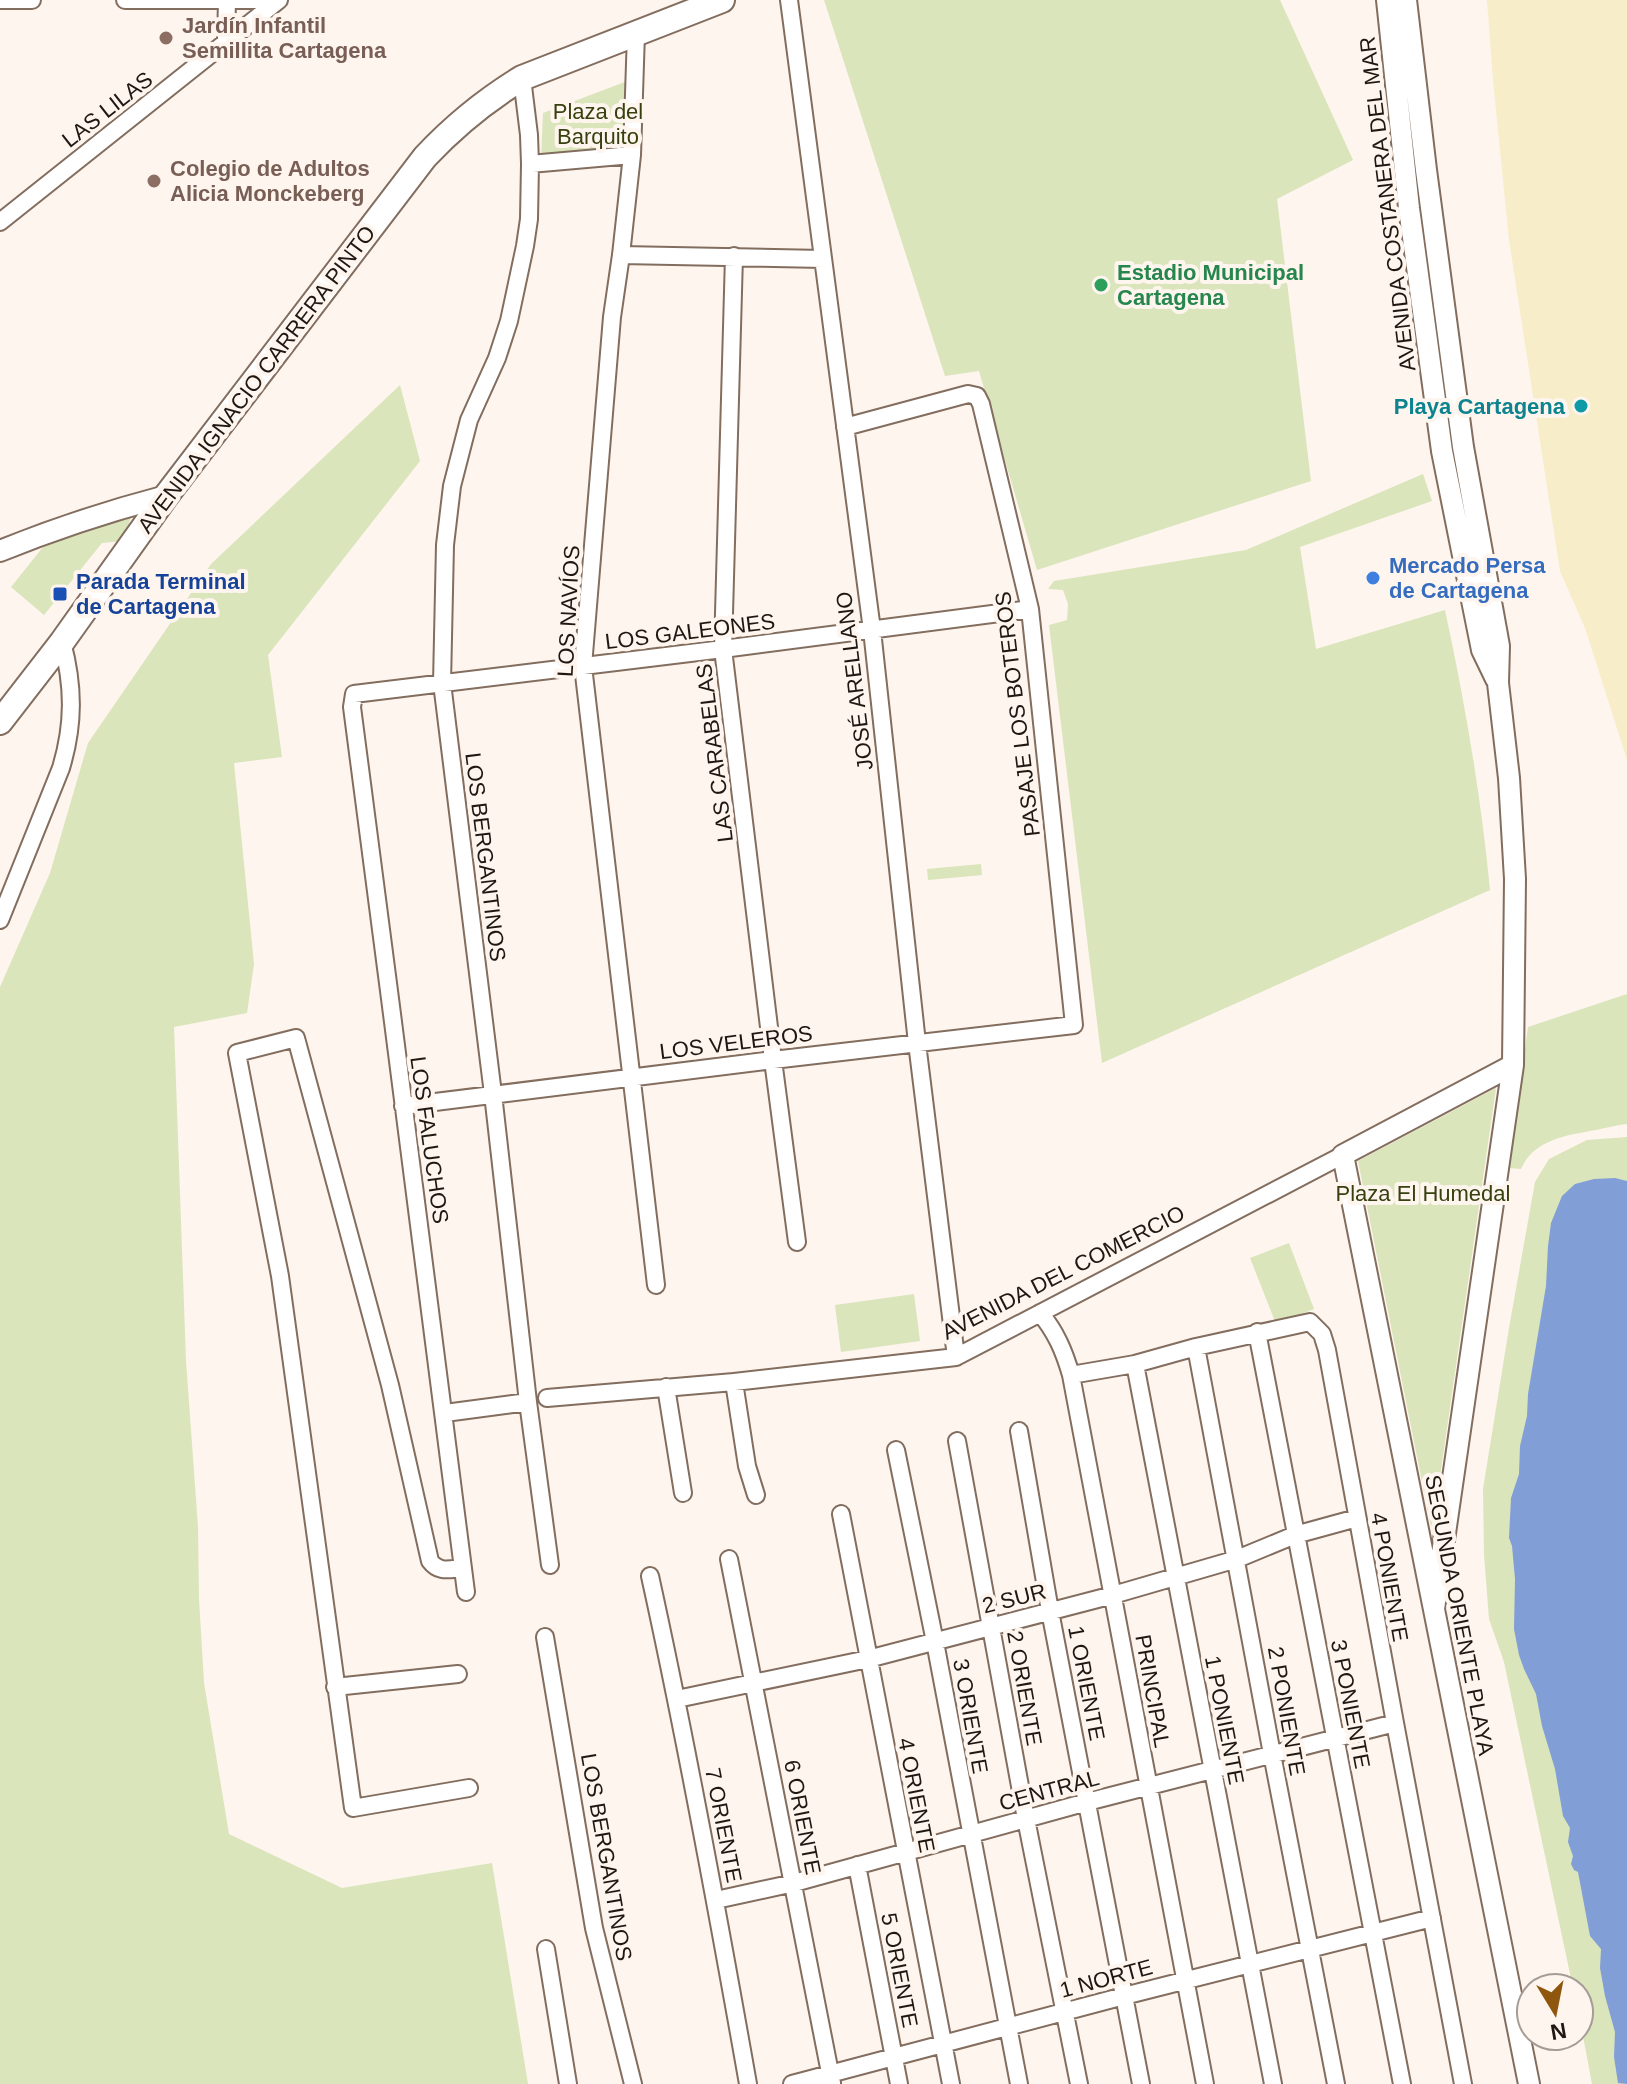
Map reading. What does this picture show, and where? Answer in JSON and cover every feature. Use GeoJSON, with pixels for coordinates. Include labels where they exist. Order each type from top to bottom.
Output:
{"type":"FeatureCollection","features":[{"type":"Feature","properties":{"kind":"main road","name":"AVENIDA IGNACIO CARRERA PINTO"},"geometry":{"type":"LineString","coordinates":[[0,722],[62,642],[166,496],[425,157],[448,133],[473,111],[522,78],[722,0]]}},
{"type":"Feature","properties":{"kind":"street"},"geometry":{"type":"LineString","coordinates":[[0,0],[32,0]]}},
{"type":"Feature","properties":{"kind":"street"},"geometry":{"type":"LineString","coordinates":[[125,0],[279,0]]}},
{"type":"Feature","properties":{"kind":"street"},"geometry":{"type":"LineString","coordinates":[[226,42],[227,0]]}},
{"type":"Feature","properties":{"kind":"street","name":"LAS LILAS"},"geometry":{"type":"LineString","coordinates":[[0,222],[279,0]]}},
{"type":"Feature","properties":{"kind":"street","name":"JOSÉ ARELLANO"},"geometry":{"type":"LineString","coordinates":[[789,0],[872,630],[917,1043],[956,1357]]}},
{"type":"Feature","properties":{"kind":"street","name":"AVENIDA COSTANERA DEL MAR"},"geometry":{"type":"LineString","coordinates":[[1387,0],[1409,208],[1442,451],[1482,650],[1498,683]]}},
{"type":"Feature","properties":{"kind":"street","name":"AVENIDA COSTANERA DEL MAR"},"geometry":{"type":"LineString","coordinates":[[1406,0],[1463,447],[1499,646],[1498,683],[1513,839],[1515,932],[1513,1065],[1434,1609]]}},
{"type":"Feature","properties":{"kind":"street","name":"LOS NAVÍOS"},"geometry":{"type":"LineString","coordinates":[[636,33],[632,155],[612,317],[583,666],[656,1285]]}},
{"type":"Feature","properties":{"kind":"street","name":"LOS BERGANTINOS"},"geometry":{"type":"LineString","coordinates":[[522,78],[529,135],[529,219],[519,284],[497,358],[469,420],[452,486],[445,545],[442,683],[550,1565]]}},
{"type":"Feature","properties":{"kind":"street"},"geometry":{"type":"LineString","coordinates":[[530,164],[632,155]]}},
{"type":"Feature","properties":{"kind":"street"},"geometry":{"type":"LineString","coordinates":[[621,255],[823,259]]}},
{"type":"Feature","properties":{"kind":"street","name":"LAS CARABELAS"},"geometry":{"type":"LineString","coordinates":[[734,256],[723,649],[797,1242]]}},
{"type":"Feature","properties":{"kind":"street","name":"PASAJE LOS BOTEROS"},"geometry":{"type":"LineString","coordinates":[[845,427],[968,394],[977,396],[981,404],[1030,609],[1074,1025]]}},
{"type":"Feature","properties":{"kind":"street"},"geometry":{"type":"LineString","coordinates":[[0,551],[109,511],[166,496]]}},
{"type":"Feature","properties":{"kind":"street","name":"LOS GALEONES"},"geometry":{"type":"LineString","coordinates":[[354,694],[1030,609]]}},
{"type":"Feature","properties":{"kind":"street"},"geometry":{"type":"LineString","coordinates":[[0,920],[67,747],[72,704],[62,642]]}},
{"type":"Feature","properties":{"kind":"street","name":"LOS FALUCHOS"},"geometry":{"type":"LineString","coordinates":[[354,694],[352,707],[466,1592]]}},
{"type":"Feature","properties":{"kind":"street","name":"LOS VELEROS"},"geometry":{"type":"LineString","coordinates":[[403,1106],[1074,1025]]}},
{"type":"Feature","properties":{"kind":"street"},"geometry":{"type":"LineString","coordinates":[[463,1568],[443,1570],[430,1561],[390,1385],[296,1038],[237,1053],[280,1276],[353,1808],[469,1788]]}},
{"type":"Feature","properties":{"kind":"street","name":"AVENIDA DEL COMERCIO"},"geometry":{"type":"LineString","coordinates":[[547,1398],[734,1382],[956,1357],[1513,1065]]}},
{"type":"Feature","properties":{"kind":"street","name":"SEGUNDA ORIENTE PLAYA"},"geometry":{"type":"LineString","coordinates":[[1343,1155],[1529,2084]]}},
{"type":"Feature","properties":{"kind":"street","name":"PRINCIPAL"},"geometry":{"type":"LineString","coordinates":[[1040,1313],[1063,1347],[1071,1375],[1205,2084]]}},
{"type":"Feature","properties":{"kind":"street","name":"4 PONIENTE"},"geometry":{"type":"LineString","coordinates":[[1071,1375],[1135,1364],[1257,1332],[1310,1322],[1322,1334],[1463,2084]]}},
{"type":"Feature","properties":{"kind":"street","name":"3 PONIENTE"},"geometry":{"type":"LineString","coordinates":[[1257,1332],[1402,2084]]}},
{"type":"Feature","properties":{"kind":"street","name":"2 PONIENTE"},"geometry":{"type":"LineString","coordinates":[[1196,1347],[1336,2084]]}},
{"type":"Feature","properties":{"kind":"street","name":"1 PONIENTE"},"geometry":{"type":"LineString","coordinates":[[1135,1364],[1273,2084]]}},
{"type":"Feature","properties":{"kind":"street"},"geometry":{"type":"LineString","coordinates":[[734,1382],[747,1466],[756,1495]]}},
{"type":"Feature","properties":{"kind":"street"},"geometry":{"type":"LineString","coordinates":[[666,1387],[683,1493]]}},
{"type":"Feature","properties":{"kind":"street"},"geometry":{"type":"LineString","coordinates":[[445,1413],[528,1402]]}},
{"type":"Feature","properties":{"kind":"street","name":"1 ORIENTE"},"geometry":{"type":"LineString","coordinates":[[1019,1431],[1050,1611],[1141,2084]]}},
{"type":"Feature","properties":{"kind":"street","name":"2 ORIENTE"},"geometry":{"type":"LineString","coordinates":[[957,1441],[1026,1819],[1079,2084]]}},
{"type":"Feature","properties":{"kind":"street","name":"3 ORIENTE"},"geometry":{"type":"LineString","coordinates":[[896,1450],[1019,2084]]}},
{"type":"Feature","properties":{"kind":"street","name":"4 ORIENTE"},"geometry":{"type":"LineString","coordinates":[[841,1514],[951,2084]]}},
{"type":"Feature","properties":{"kind":"street","name":"2 SUR"},"geometry":{"type":"LineString","coordinates":[[677,1699],[868,1659],[1113,1595],[1237,1559],[1295,1535],[1357,1518]]}},
{"type":"Feature","properties":{"kind":"street","name":"6 ORIENTE"},"geometry":{"type":"LineString","coordinates":[[729,1559],[832,2079]]}},
{"type":"Feature","properties":{"kind":"street","name":"7 ORIENTE"},"geometry":{"type":"LineString","coordinates":[[650,1576],[716,1900],[748,2084]]}},
{"type":"Feature","properties":{"kind":"street","name":"LOS BERGANTINOS"},"geometry":{"type":"LineString","coordinates":[[545,1637],[594,1928],[633,2084]]}},
{"type":"Feature","properties":{"kind":"street"},"geometry":{"type":"LineString","coordinates":[[335,1687],[458,1674]]}},
{"type":"Feature","properties":{"kind":"street","name":"CENTRAL"},"geometry":{"type":"LineString","coordinates":[[716,1900],[794,1883],[1087,1802],[1395,1723]]}},
{"type":"Feature","properties":{"kind":"street","name":"5 ORIENTE"},"geometry":{"type":"LineString","coordinates":[[857,1865],[899,2084]]}},
{"type":"Feature","properties":{"kind":"street","name":"1 NORTE"},"geometry":{"type":"LineString","coordinates":[[792,2084],[832,2079],[894,2057],[1432,1918]]}},
{"type":"Feature","properties":{"kind":"street"},"geometry":{"type":"LineString","coordinates":[[546,1949],[568,2084]]}},
{"type":"Feature","properties":{"kind":"green space","name":"Estadio Municipal Cartagena"},"geometry":{"type":"Polygon","coordinates":[[[824,0],[1280,0],[1353,160],[1277,199],[1311,481],[1037,570],[979,371],[945,376],[824,0]]]}},
{"type":"Feature","properties":{"kind":"green space","name":"Plaza del Barquito"},"geometry":{"type":"Polygon","coordinates":[[[630,80],[626,150],[541,158],[543,113],[630,80]]]}},
{"type":"Feature","properties":{"kind":"green space"},"geometry":{"type":"Polygon","coordinates":[[[400,385],[420,461],[268,655],[282,757],[234,763],[254,964],[247,1013],[174,1027],[186,1361],[198,1527],[204,1683],[229,1834],[342,1888],[492,1863],[528,2084],[0,2084],[0,987],[50,873],[88,743],[211,564],[400,385]]]}},
{"type":"Feature","properties":{"kind":"green space"},"geometry":{"type":"Polygon","coordinates":[[[1423,474],[1432,501],[1300,547],[1316,649],[1445,610],[1472,750],[1490,890],[1102,1063],[1049,625],[1067,620],[1068,604],[1063,590],[1048,589],[1054,581],[1246,550],[1423,474]]]}},
{"type":"Feature","properties":{"kind":"green space"},"geometry":{"type":"Polygon","coordinates":[[[131,517],[123,541],[102,543],[44,615],[11,587],[51,537],[131,517]]]}},
{"type":"Feature","properties":{"kind":"green space"},"geometry":{"type":"Polygon","coordinates":[[[981,864],[982,875],[928,880],[927,869],[981,864]]]}},
{"type":"Feature","properties":{"kind":"green space"},"geometry":{"type":"Polygon","coordinates":[[[1627,994],[1627,1124],[1553,1140],[1534,1151],[1521,1169],[1509,1168],[1528,1027],[1627,994]]]}},
{"type":"Feature","properties":{"kind":"green space","name":"Plaza El Humedal"},"geometry":{"type":"Polygon","coordinates":[[[1496,1088],[1432,1532],[1358,1161],[1496,1088]]]}},
{"type":"Feature","properties":{"kind":"green space"},"geometry":{"type":"Polygon","coordinates":[[[1627,1137],[1627,2084],[1592,2084],[1586,2052],[1595,2052],[1595,1972],[1570,1972],[1504,1662],[1489,1619],[1484,1554],[1483,1489],[1535,1182],[1549,1159],[1587,1140],[1627,1137]]]}},
{"type":"Feature","properties":{"kind":"green space"},"geometry":{"type":"Polygon","coordinates":[[[1289,1243],[1314,1309],[1276,1324],[1250,1258],[1289,1243]]]}},
{"type":"Feature","properties":{"kind":"green space"},"geometry":{"type":"Polygon","coordinates":[[[914,1294],[920,1341],[841,1352],[835,1305],[914,1294]]]}},
{"type":"Feature","properties":{"kind":"sand","name":"Playa Cartagena"},"geometry":{"type":"Polygon","coordinates":[[[1487,0],[1627,0],[1627,760],[1585,628],[1560,571],[1509,240],[1487,0]]]}},
{"type":"Feature","properties":{"kind":"water"},"geometry":{"type":"Polygon","coordinates":[[[1615,1178],[1627,1181],[1627,2084],[1618,2083],[1614,2057],[1615,2032],[1600,1968],[1601,1949],[1590,1936],[1578,1872],[1571,1864],[1570,1828],[1563,1816],[1536,1694],[1519,1655],[1514,1629],[1515,1579],[1509,1538],[1511,1498],[1519,1474],[1520,1446],[1546,1286],[1551,1223],[1562,1196],[1575,1184],[1615,1178]]]}},
{"type":"Feature","properties":{"kind":"place","name":"Jardín Infantil Semillita Cartagena"},"geometry":{"type":"Point","coordinates":[166,38]}},
{"type":"Feature","properties":{"kind":"place","name":"Colegio de Adultos Alicia Monckeberg"},"geometry":{"type":"Point","coordinates":[154,181]}},
{"type":"Feature","properties":{"kind":"place","name":"Estadio Municipal Cartagena"},"geometry":{"type":"Point","coordinates":[1101,285]}},
{"type":"Feature","properties":{"kind":"place","name":"Playa Cartagena"},"geometry":{"type":"Point","coordinates":[1581,406]}},
{"type":"Feature","properties":{"kind":"place","name":"Mercado Persa de Cartagena"},"geometry":{"type":"Point","coordinates":[1373,578]}},
{"type":"Feature","properties":{"kind":"place","name":"Parada Terminal de Cartagena"},"geometry":{"type":"Point","coordinates":[60,594]}}]}
